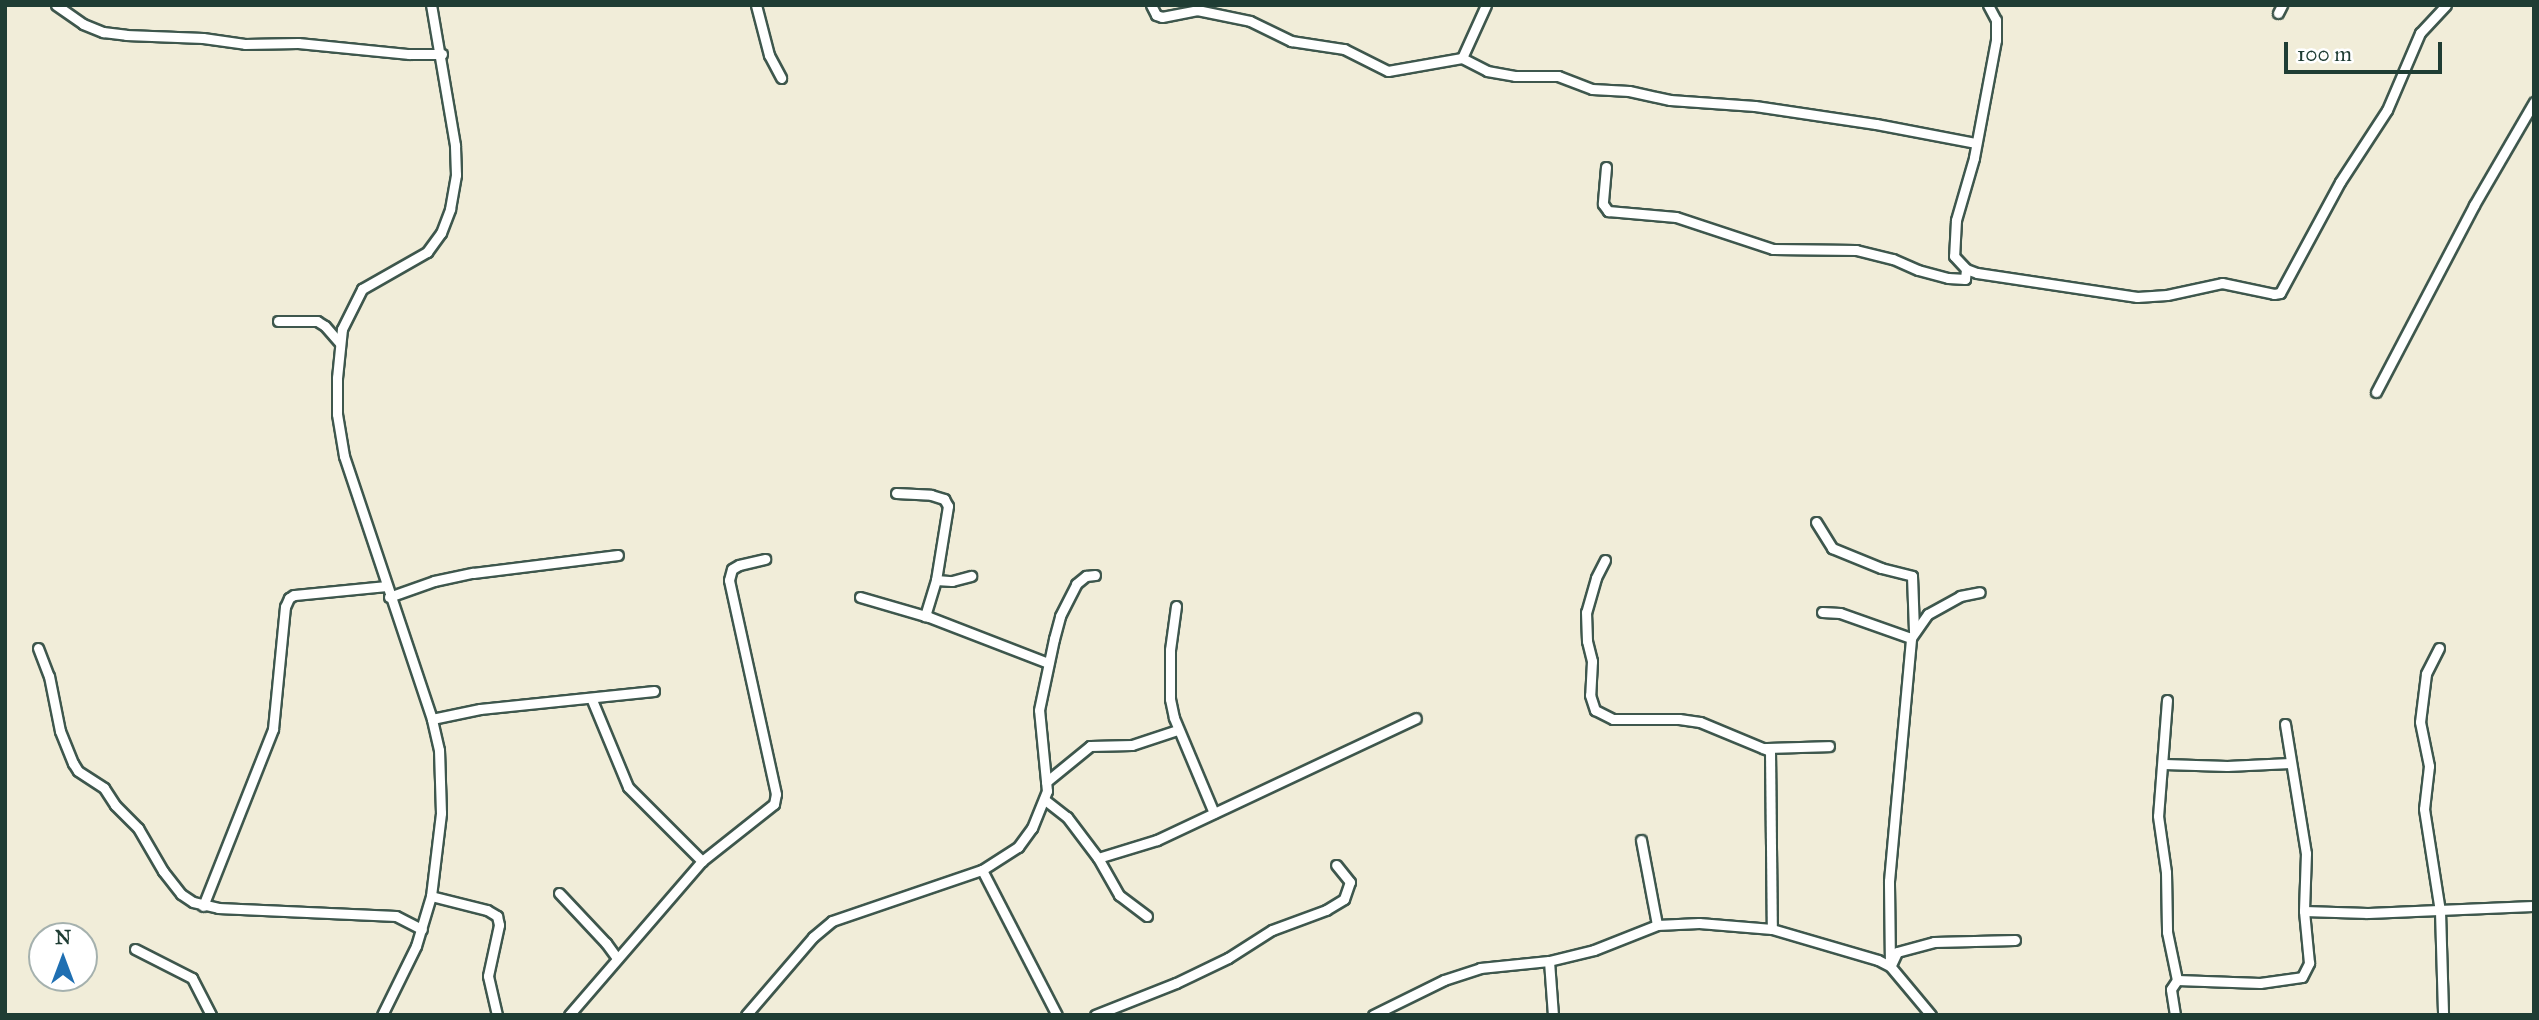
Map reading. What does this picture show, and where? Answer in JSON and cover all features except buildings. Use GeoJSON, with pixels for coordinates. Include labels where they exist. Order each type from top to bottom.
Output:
{"type":"FeatureCollection","features":[{"type":"Feature","properties":{"kind":"street"},"geometry":{"type":"LineString","coordinates":[[56,5],[83,24],[103,32],[125,35],[203,38],[245,44],[310,43],[409,54],[442,54]]}},
{"type":"Feature","properties":{"kind":"street"},"geometry":{"type":"LineString","coordinates":[[382,1015],[422,929],[431,897],[441,813],[439,750],[432,719],[385,586],[339,434],[340,342],[350,310],[362,289],[427,251],[441,233],[450,209],[457,175],[455,145],[442,54],[431,5]]}},
{"type":"Feature","properties":{"kind":"street"},"geometry":{"type":"LineString","coordinates":[[756,5],[769,55],[781,78]]}},
{"type":"Feature","properties":{"kind":"street"},"geometry":{"type":"LineString","coordinates":[[1151,5],[1156,15],[1162,17],[1197,10],[1250,21],[1291,41],[1344,49],[1388,71],[1462,58],[1487,71],[1515,76],[1558,76],[1592,89],[1629,91],[1670,100],[1755,106],[1876,124],[1976,143]]}},
{"type":"Feature","properties":{"kind":"street"},"geometry":{"type":"LineString","coordinates":[[1462,58],[1486,5]]}},
{"type":"Feature","properties":{"kind":"street"},"geometry":{"type":"LineString","coordinates":[[1988,5],[1993,12],[1997,30],[1976,143],[1953,240],[1954,256],[1966,269],[2137,297],[2166,295],[2222,283],[2280,293],[2340,182],[2387,110],[2420,33],[2435,10],[2446,5]]}},
{"type":"Feature","properties":{"kind":"street"},"geometry":{"type":"LineString","coordinates":[[2376,392],[2474,205],[2534,102]]}},
{"type":"Feature","properties":{"kind":"street"},"geometry":{"type":"LineString","coordinates":[[1606,167],[1603,204],[1608,211],[1676,217],[1773,249],[1856,250],[1894,259],[1918,270],[1948,278],[1965,279],[1966,269]]}},
{"type":"Feature","properties":{"kind":"street"},"geometry":{"type":"LineString","coordinates":[[278,321],[317,321],[340,342]]}},
{"type":"Feature","properties":{"kind":"street"},"geometry":{"type":"LineString","coordinates":[[896,493],[931,495],[944,499],[948,506],[936,580],[925,616]]}},
{"type":"Feature","properties":{"kind":"street"},"geometry":{"type":"LineString","coordinates":[[1816,522],[1832,548],[1881,568],[1912,576],[1912,634],[1889,881],[1890,966]]}},
{"type":"Feature","properties":{"kind":"street"},"geometry":{"type":"LineString","coordinates":[[389,597],[434,581],[473,573],[618,555]]}},
{"type":"Feature","properties":{"kind":"street"},"geometry":{"type":"LineString","coordinates":[[569,1015],[702,861],[774,804],[776,794],[729,580],[732,569],[765,559]]}},
{"type":"Feature","properties":{"kind":"street"},"geometry":{"type":"LineString","coordinates":[[1605,561],[1596,578],[1586,612],[1587,641],[1592,661],[1590,695],[1595,710],[1613,719],[1679,719],[1700,722],[1770,751],[1772,929]]}},
{"type":"Feature","properties":{"kind":"street"},"geometry":{"type":"LineString","coordinates":[[746,1015],[813,937],[832,921],[982,870],[1018,847],[1032,828],[1045,800],[1046,782],[1039,710],[1048,663],[1068,597],[1076,584],[1086,576],[1095,575]]}},
{"type":"Feature","properties":{"kind":"street"},"geometry":{"type":"LineString","coordinates":[[936,580],[971,576]]}},
{"type":"Feature","properties":{"kind":"street"},"geometry":{"type":"LineString","coordinates":[[204,906],[273,729],[285,607],[289,598],[295,595],[385,586]]}},
{"type":"Feature","properties":{"kind":"street"},"geometry":{"type":"LineString","coordinates":[[1912,634],[1928,614],[1959,596],[1980,592]]}},
{"type":"Feature","properties":{"kind":"street"},"geometry":{"type":"LineString","coordinates":[[860,597],[925,616],[1048,663]]}},
{"type":"Feature","properties":{"kind":"street"},"geometry":{"type":"LineString","coordinates":[[1176,606],[1170,650],[1170,699],[1177,730],[1214,813]]}},
{"type":"Feature","properties":{"kind":"street"},"geometry":{"type":"LineString","coordinates":[[1822,612],[1840,613],[1912,634]]}},
{"type":"Feature","properties":{"kind":"street"},"geometry":{"type":"LineString","coordinates":[[38,648],[50,676],[60,731],[73,763],[78,771],[104,788],[115,805],[138,828],[163,871],[181,894],[204,906],[396,916],[422,929]]}},
{"type":"Feature","properties":{"kind":"street"},"geometry":{"type":"LineString","coordinates":[[2439,648],[2426,674],[2420,722],[2430,771],[2424,809],[2440,911],[2444,1015]]}},
{"type":"Feature","properties":{"kind":"street"},"geometry":{"type":"LineString","coordinates":[[432,719],[473,710],[592,700],[654,691]]}},
{"type":"Feature","properties":{"kind":"street"},"geometry":{"type":"LineString","coordinates":[[592,700],[628,787],[702,861]]}},
{"type":"Feature","properties":{"kind":"street"},"geometry":{"type":"LineString","coordinates":[[2167,700],[2158,817],[2166,872],[2167,932],[2178,980]]}},
{"type":"Feature","properties":{"kind":"street"},"geometry":{"type":"LineString","coordinates":[[1098,858],[1145,844],[1416,718]]}},
{"type":"Feature","properties":{"kind":"street"},"geometry":{"type":"LineString","coordinates":[[2178,980],[2260,984],[2302,977],[2309,963],[2304,911],[2306,853],[2285,724]]}},
{"type":"Feature","properties":{"kind":"street"},"geometry":{"type":"LineString","coordinates":[[1046,782],[1071,758],[1090,746],[1132,745],[1177,730]]}},
{"type":"Feature","properties":{"kind":"street"},"geometry":{"type":"LineString","coordinates":[[1758,748],[1829,746]]}},
{"type":"Feature","properties":{"kind":"street"},"geometry":{"type":"LineString","coordinates":[[2164,764],[2227,766],[2291,762]]}},
{"type":"Feature","properties":{"kind":"street"},"geometry":{"type":"LineString","coordinates":[[1045,800],[1067,817],[1098,858],[1119,895],[1147,916]]}},
{"type":"Feature","properties":{"kind":"street"},"geometry":{"type":"LineString","coordinates":[[1641,840],[1657,925]]}},
{"type":"Feature","properties":{"kind":"street"},"geometry":{"type":"LineString","coordinates":[[1095,1015],[1176,983],[1228,958],[1272,930],[1326,910],[1344,899],[1350,882],[1336,865]]}},
{"type":"Feature","properties":{"kind":"street"},"geometry":{"type":"LineString","coordinates":[[982,870],[1057,1015]]}},
{"type":"Feature","properties":{"kind":"street"},"geometry":{"type":"LineString","coordinates":[[559,894],[617,958]]}},
{"type":"Feature","properties":{"kind":"street"},"geometry":{"type":"LineString","coordinates":[[431,897],[487,910],[497,916],[499,925],[488,976],[497,1015]]}},
{"type":"Feature","properties":{"kind":"street"},"geometry":{"type":"LineString","coordinates":[[2304,911],[2357,914],[2534,906]]}},
{"type":"Feature","properties":{"kind":"street"},"geometry":{"type":"LineString","coordinates":[[1373,1015],[1431,986],[1480,968],[1549,961],[1594,950],[1657,925],[1699,923],[1772,929],[1878,960],[1890,966],[1931,1015]]}},
{"type":"Feature","properties":{"kind":"street"},"geometry":{"type":"LineString","coordinates":[[1890,966],[1897,952],[1934,942],[2015,940]]}},
{"type":"Feature","properties":{"kind":"street"},"geometry":{"type":"LineString","coordinates":[[135,949],[192,978],[211,1015]]}},
{"type":"Feature","properties":{"kind":"street"},"geometry":{"type":"LineString","coordinates":[[1549,961],[1553,1015]]}},
{"type":"Feature","properties":{"kind":"street"},"geometry":{"type":"LineString","coordinates":[[2175,1015],[2171,989],[2178,980]]}},
{"type":"Feature","properties":{"kind":"street"},"geometry":{"type":"LineString","coordinates":[[755,1004],[761,1015]]}}]}
